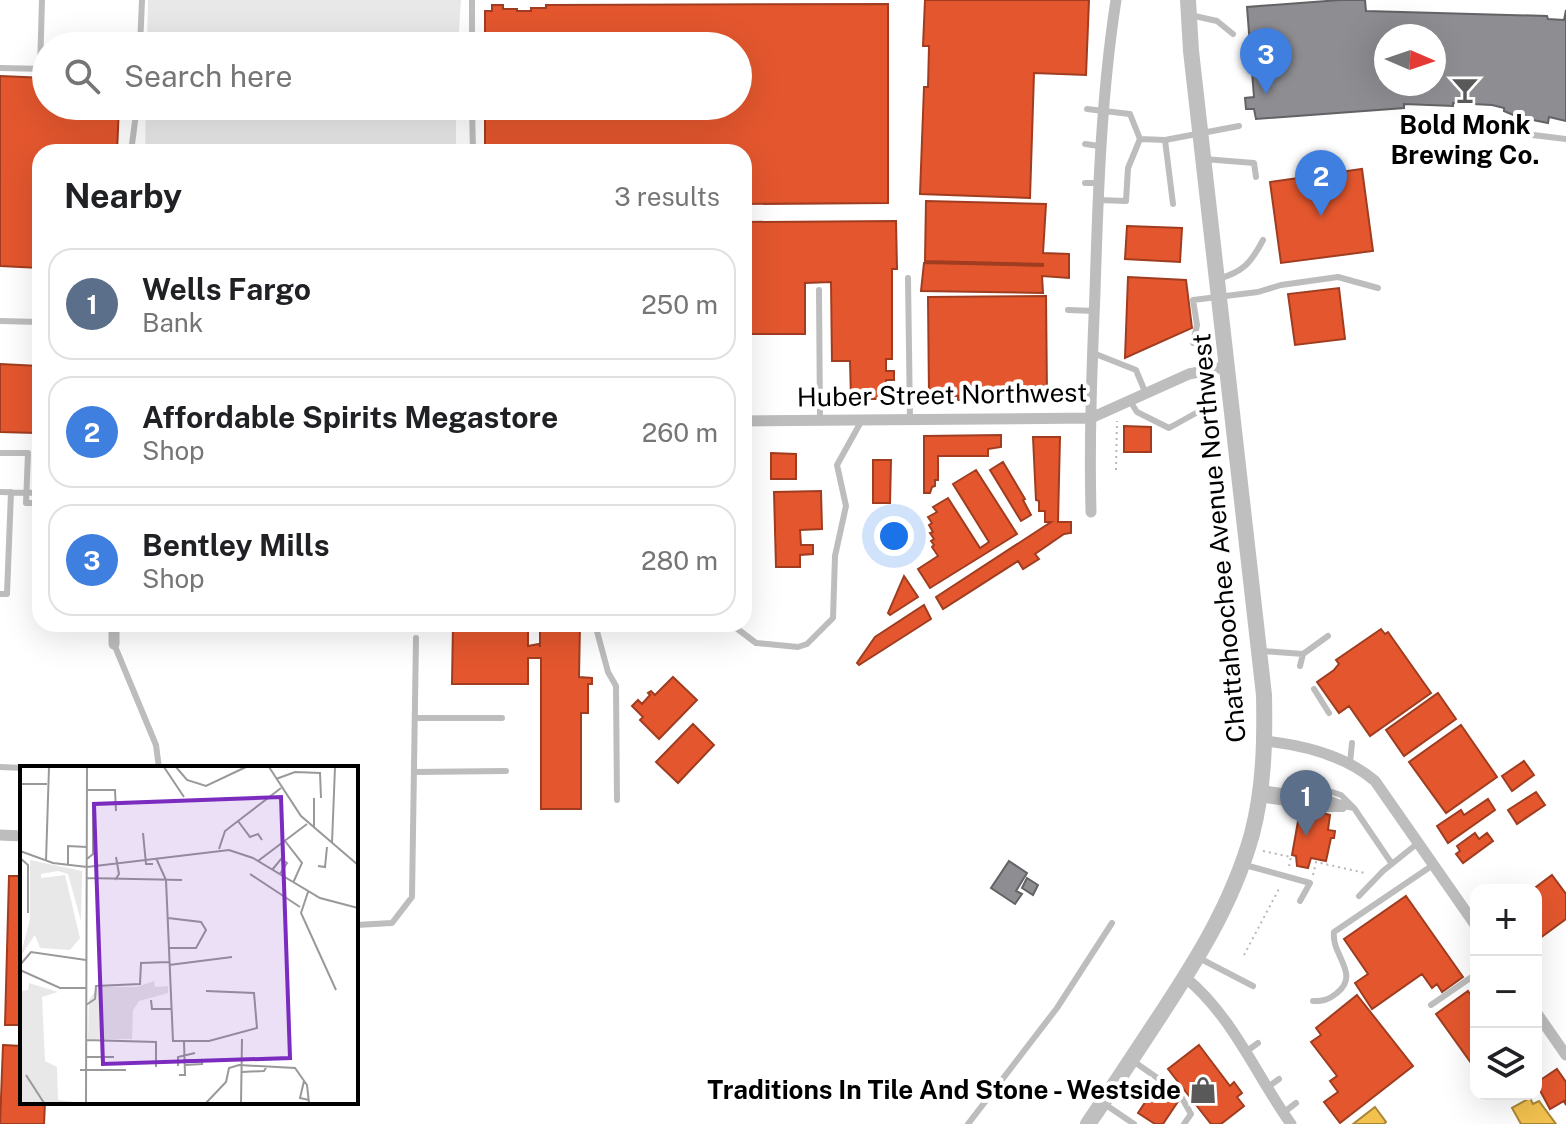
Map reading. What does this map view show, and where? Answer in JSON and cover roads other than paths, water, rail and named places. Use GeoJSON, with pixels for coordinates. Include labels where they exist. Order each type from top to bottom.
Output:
{"type":"FeatureCollection","features":[{"type":"Feature","properties":{"kind":"street"},"geometry":{"type":"LineString","coordinates":[[1091,512],[1099,146],[1116,0]]}},
{"type":"Feature","properties":{"kind":"street","name":"Chattahoochee Avenue Northwest"},"geometry":{"type":"LineString","coordinates":[[1088,1124],[1186,978],[1221,918],[1243,865],[1260,793],[1265,741],[1264,695],[1255,608],[1189,8]]}},
{"type":"Feature","properties":{"kind":"street","name":"Huber Street Northwest"},"geometry":{"type":"LineString","coordinates":[[752,421],[1091,418],[1189,374],[1228,366]]}},
{"type":"Feature","properties":{"kind":"street"},"geometry":{"type":"LineString","coordinates":[[114,632],[114,644]]}},
{"type":"Feature","properties":{"kind":"street"},"geometry":{"type":"LineString","coordinates":[[1265,741],[1283,743],[1350,764],[1375,781],[1470,917]]}},
{"type":"Feature","properties":{"kind":"street"},"geometry":{"type":"LineString","coordinates":[[0,835],[20,836]]}},
{"type":"Feature","properties":{"kind":"street"},"geometry":{"type":"LineString","coordinates":[[1186,978],[1202,991],[1247,1051],[1291,1124]]}},
{"type":"Feature","properties":{"kind":"street"},"geometry":{"type":"LineString","coordinates":[[1542,1023],[1566,1055]]}},
{"type":"Feature","properties":{"kind":"lane"},"geometry":{"type":"LineString","coordinates":[[42,0],[42,32]]}},
{"type":"Feature","properties":{"kind":"lane"},"geometry":{"type":"LineString","coordinates":[[141,32],[142,0]]}},
{"type":"Feature","properties":{"kind":"lane"},"geometry":{"type":"LineString","coordinates":[[472,0],[472,32]]}},
{"type":"Feature","properties":{"kind":"lane"},"geometry":{"type":"LineString","coordinates":[[1189,8],[1217,21],[1233,34]]}},
{"type":"Feature","properties":{"kind":"lane"},"geometry":{"type":"LineString","coordinates":[[0,68],[32,69]]}},
{"type":"Feature","properties":{"kind":"lane"},"geometry":{"type":"LineString","coordinates":[[1087,109],[1130,114],[1140,139],[1128,168],[1126,201],[1097,200]]}},
{"type":"Feature","properties":{"kind":"lane"},"geometry":{"type":"LineString","coordinates":[[132,144],[135,120]]}},
{"type":"Feature","properties":{"kind":"lane"},"geometry":{"type":"LineString","coordinates":[[472,120],[473,144]]}},
{"type":"Feature","properties":{"kind":"lane"},"geometry":{"type":"LineString","coordinates":[[1140,139],[1165,140],[1239,126]]}},
{"type":"Feature","properties":{"kind":"lane"},"geometry":{"type":"LineString","coordinates":[[1517,133],[1566,139]]}},
{"type":"Feature","properties":{"kind":"lane"},"geometry":{"type":"LineString","coordinates":[[1165,140],[1173,204]]}},
{"type":"Feature","properties":{"kind":"lane"},"geometry":{"type":"LineString","coordinates":[[1085,144],[1099,146]]}},
{"type":"Feature","properties":{"kind":"lane"},"geometry":{"type":"LineString","coordinates":[[1204,159],[1254,163],[1256,177]]}},
{"type":"Feature","properties":{"kind":"lane"},"geometry":{"type":"LineString","coordinates":[[1085,183],[1098,183]]}},
{"type":"Feature","properties":{"kind":"lane"},"geometry":{"type":"LineString","coordinates":[[1218,279],[1237,274],[1254,258],[1263,240]]}},
{"type":"Feature","properties":{"kind":"lane"},"geometry":{"type":"LineString","coordinates":[[1193,343],[1197,325],[1193,300],[1338,277],[1378,288]]}},
{"type":"Feature","properties":{"kind":"lane"},"geometry":{"type":"LineString","coordinates":[[908,278],[910,420]]}},
{"type":"Feature","properties":{"kind":"lane"},"geometry":{"type":"LineString","coordinates":[[819,290],[820,420]]}},
{"type":"Feature","properties":{"kind":"lane"},"geometry":{"type":"LineString","coordinates":[[1068,310],[1094,311]]}},
{"type":"Feature","properties":{"kind":"lane"},"geometry":{"type":"LineString","coordinates":[[0,321],[32,322]]}},
{"type":"Feature","properties":{"kind":"lane"},"geometry":{"type":"LineString","coordinates":[[1093,353],[1136,370],[1146,394]]}},
{"type":"Feature","properties":{"kind":"lane"},"geometry":{"type":"LineString","coordinates":[[1130,401],[1137,412],[1169,428],[1196,413]]}},
{"type":"Feature","properties":{"kind":"lane"},"geometry":{"type":"LineString","coordinates":[[742,632],[756,643],[798,647],[807,644],[833,618],[835,556],[846,506],[837,465],[862,420]]}},
{"type":"Feature","properties":{"kind":"lane"},"geometry":{"type":"LineString","coordinates":[[0,453],[28,453],[26,503],[32,503]]}},
{"type":"Feature","properties":{"kind":"lane"},"geometry":{"type":"LineString","coordinates":[[0,492],[32,493]]}},
{"type":"Feature","properties":{"kind":"lane"},"geometry":{"type":"LineString","coordinates":[[0,594],[7,594],[11,492]]}},
{"type":"Feature","properties":{"kind":"lane"},"geometry":{"type":"LineString","coordinates":[[597,632],[608,672],[616,686],[617,800]]}},
{"type":"Feature","properties":{"kind":"lane"},"geometry":{"type":"LineString","coordinates":[[1259,651],[1303,654],[1328,636]]}},
{"type":"Feature","properties":{"kind":"lane"},"geometry":{"type":"LineString","coordinates":[[358,925],[392,923],[412,897],[416,638]]}},
{"type":"Feature","properties":{"kind":"lane"},"geometry":{"type":"LineString","coordinates":[[114,644],[156,745],[159,766]]}},
{"type":"Feature","properties":{"kind":"lane"},"geometry":{"type":"LineString","coordinates":[[1300,666],[1303,654]]}},
{"type":"Feature","properties":{"kind":"lane"},"geometry":{"type":"LineString","coordinates":[[1314,689],[1329,713]]}},
{"type":"Feature","properties":{"kind":"lane"},"geometry":{"type":"LineString","coordinates":[[415,718],[502,718]]}},
{"type":"Feature","properties":{"kind":"lane"},"geometry":{"type":"LineString","coordinates":[[1350,764],[1352,743]]}},
{"type":"Feature","properties":{"kind":"lane"},"geometry":{"type":"LineString","coordinates":[[0,767],[20,768]]}},
{"type":"Feature","properties":{"kind":"lane"},"geometry":{"type":"LineString","coordinates":[[414,772],[506,771]]}},
{"type":"Feature","properties":{"kind":"lane"},"geometry":{"type":"LineString","coordinates":[[1285,792],[1309,797],[1260,793],[1285,792]]}},
{"type":"Feature","properties":{"kind":"lane"},"geometry":{"type":"LineString","coordinates":[[1354,808],[1324,800],[1341,795],[1354,808],[1392,864]]}},
{"type":"Feature","properties":{"kind":"lane"},"geometry":{"type":"LineString","coordinates":[[1359,896],[1418,843]]}},
{"type":"Feature","properties":{"kind":"lane"},"geometry":{"type":"LineString","coordinates":[[1243,865],[1312,880],[1300,901]]}},
{"type":"Feature","properties":{"kind":"lane"},"geometry":{"type":"LineString","coordinates":[[1313,1001],[1327,1001],[1345,986],[1348,979],[1334,943],[1334,932],[1433,865]]}},
{"type":"Feature","properties":{"kind":"lane"},"geometry":{"type":"LineString","coordinates":[[968,1124],[1057,1008],[1112,923]]}},
{"type":"Feature","properties":{"kind":"lane"},"geometry":{"type":"LineString","coordinates":[[1198,958],[1253,986]]}},
{"type":"Feature","properties":{"kind":"lane"},"geometry":{"type":"LineString","coordinates":[[1431,1005],[1470,978]]}},
{"type":"Feature","properties":{"kind":"lane"},"geometry":{"type":"LineString","coordinates":[[1247,1051],[1258,1043]]}},
{"type":"Feature","properties":{"kind":"lane"},"geometry":{"type":"LineString","coordinates":[[1131,1059],[1179,1093],[1191,1114],[1184,1124]]}},
{"type":"Feature","properties":{"kind":"lane"},"geometry":{"type":"LineString","coordinates":[[1268,1087],[1279,1079]]}},
{"type":"Feature","properties":{"kind":"lane"},"geometry":{"type":"LineString","coordinates":[[1103,1103],[1134,1124]]}},
{"type":"Feature","properties":{"kind":"lane"},"geometry":{"type":"LineString","coordinates":[[1283,1113],[1296,1103]]}},
{"type":"Feature","properties":{"kind":"place","name":"Bold Monk Brewing Co."},"geometry":{"type":"Point","coordinates":[1465,90]}},
{"type":"Feature","properties":{"kind":"place","name":"Bentley Mills"},"geometry":{"type":"Point","coordinates":[1266,94]}},
{"type":"Feature","properties":{"kind":"place","name":"Affordable Spirits Megastore"},"geometry":{"type":"Point","coordinates":[1321,216]}},
{"type":"Feature","properties":{"kind":"place","name":"Wells Fargo"},"geometry":{"type":"Point","coordinates":[1306,836]}},
{"type":"Feature","properties":{"kind":"place","name":"Traditions In Tile And Stone - Westside"},"geometry":{"type":"Point","coordinates":[1203,1090]}}]}
